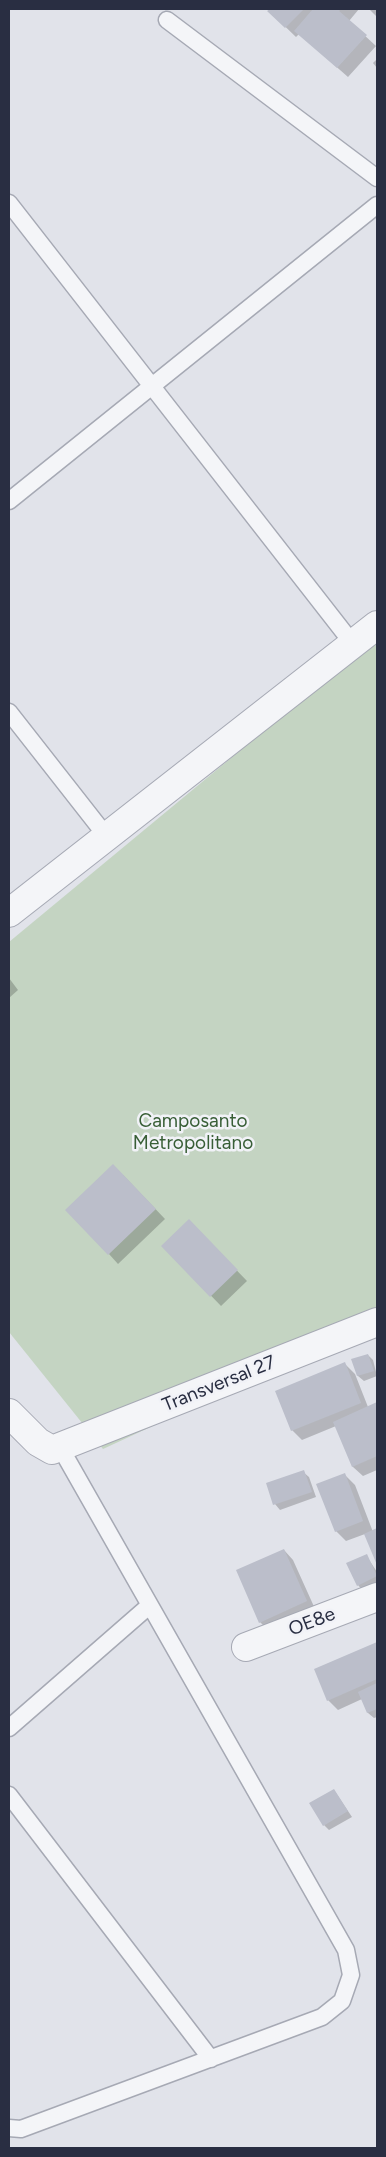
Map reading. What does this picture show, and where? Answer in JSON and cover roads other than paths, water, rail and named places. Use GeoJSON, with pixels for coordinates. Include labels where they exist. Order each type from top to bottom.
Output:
{"type":"FeatureCollection","features":[{"type":"Feature","properties":{"kind":"street"},"geometry":{"type":"LineString","coordinates":[[9,913],[377,625]]}},
{"type":"Feature","properties":{"kind":"street","name":"Transversal 27"},"geometry":{"type":"LineString","coordinates":[[60,1447],[375,1328]]}},
{"type":"Feature","properties":{"kind":"street"},"geometry":{"type":"LineString","coordinates":[[9,1413],[45,1447],[52,1450],[60,1447]]}},
{"type":"Feature","properties":{"kind":"street","name":"OE8e"},"geometry":{"type":"LineString","coordinates":[[246,1647],[377,1597]]}},
{"type":"Feature","properties":{"kind":"lane"},"geometry":{"type":"LineString","coordinates":[[167,20],[377,178]]}},
{"type":"Feature","properties":{"kind":"lane"},"geometry":{"type":"LineString","coordinates":[[9,203],[353,644]]}},
{"type":"Feature","properties":{"kind":"lane"},"geometry":{"type":"LineString","coordinates":[[9,501],[377,205]]}},
{"type":"Feature","properties":{"kind":"lane"},"geometry":{"type":"LineString","coordinates":[[9,712],[107,836]]}},
{"type":"Feature","properties":{"kind":"lane"},"geometry":{"type":"LineString","coordinates":[[9,2128],[21,2128],[322,2017],[342,2001],[352,1975],[346,1950],[60,1447]]}},
{"type":"Feature","properties":{"kind":"lane"},"geometry":{"type":"LineString","coordinates":[[9,1728],[150,1605]]}},
{"type":"Feature","properties":{"kind":"lane"},"geometry":{"type":"LineString","coordinates":[[9,1795],[211,2059]]}},
{"type":"Feature","properties":{"kind":"park label","name":"Camposanto Metropolitano"},"geometry":{"type":"Point","coordinates":[193,1132]}}]}
